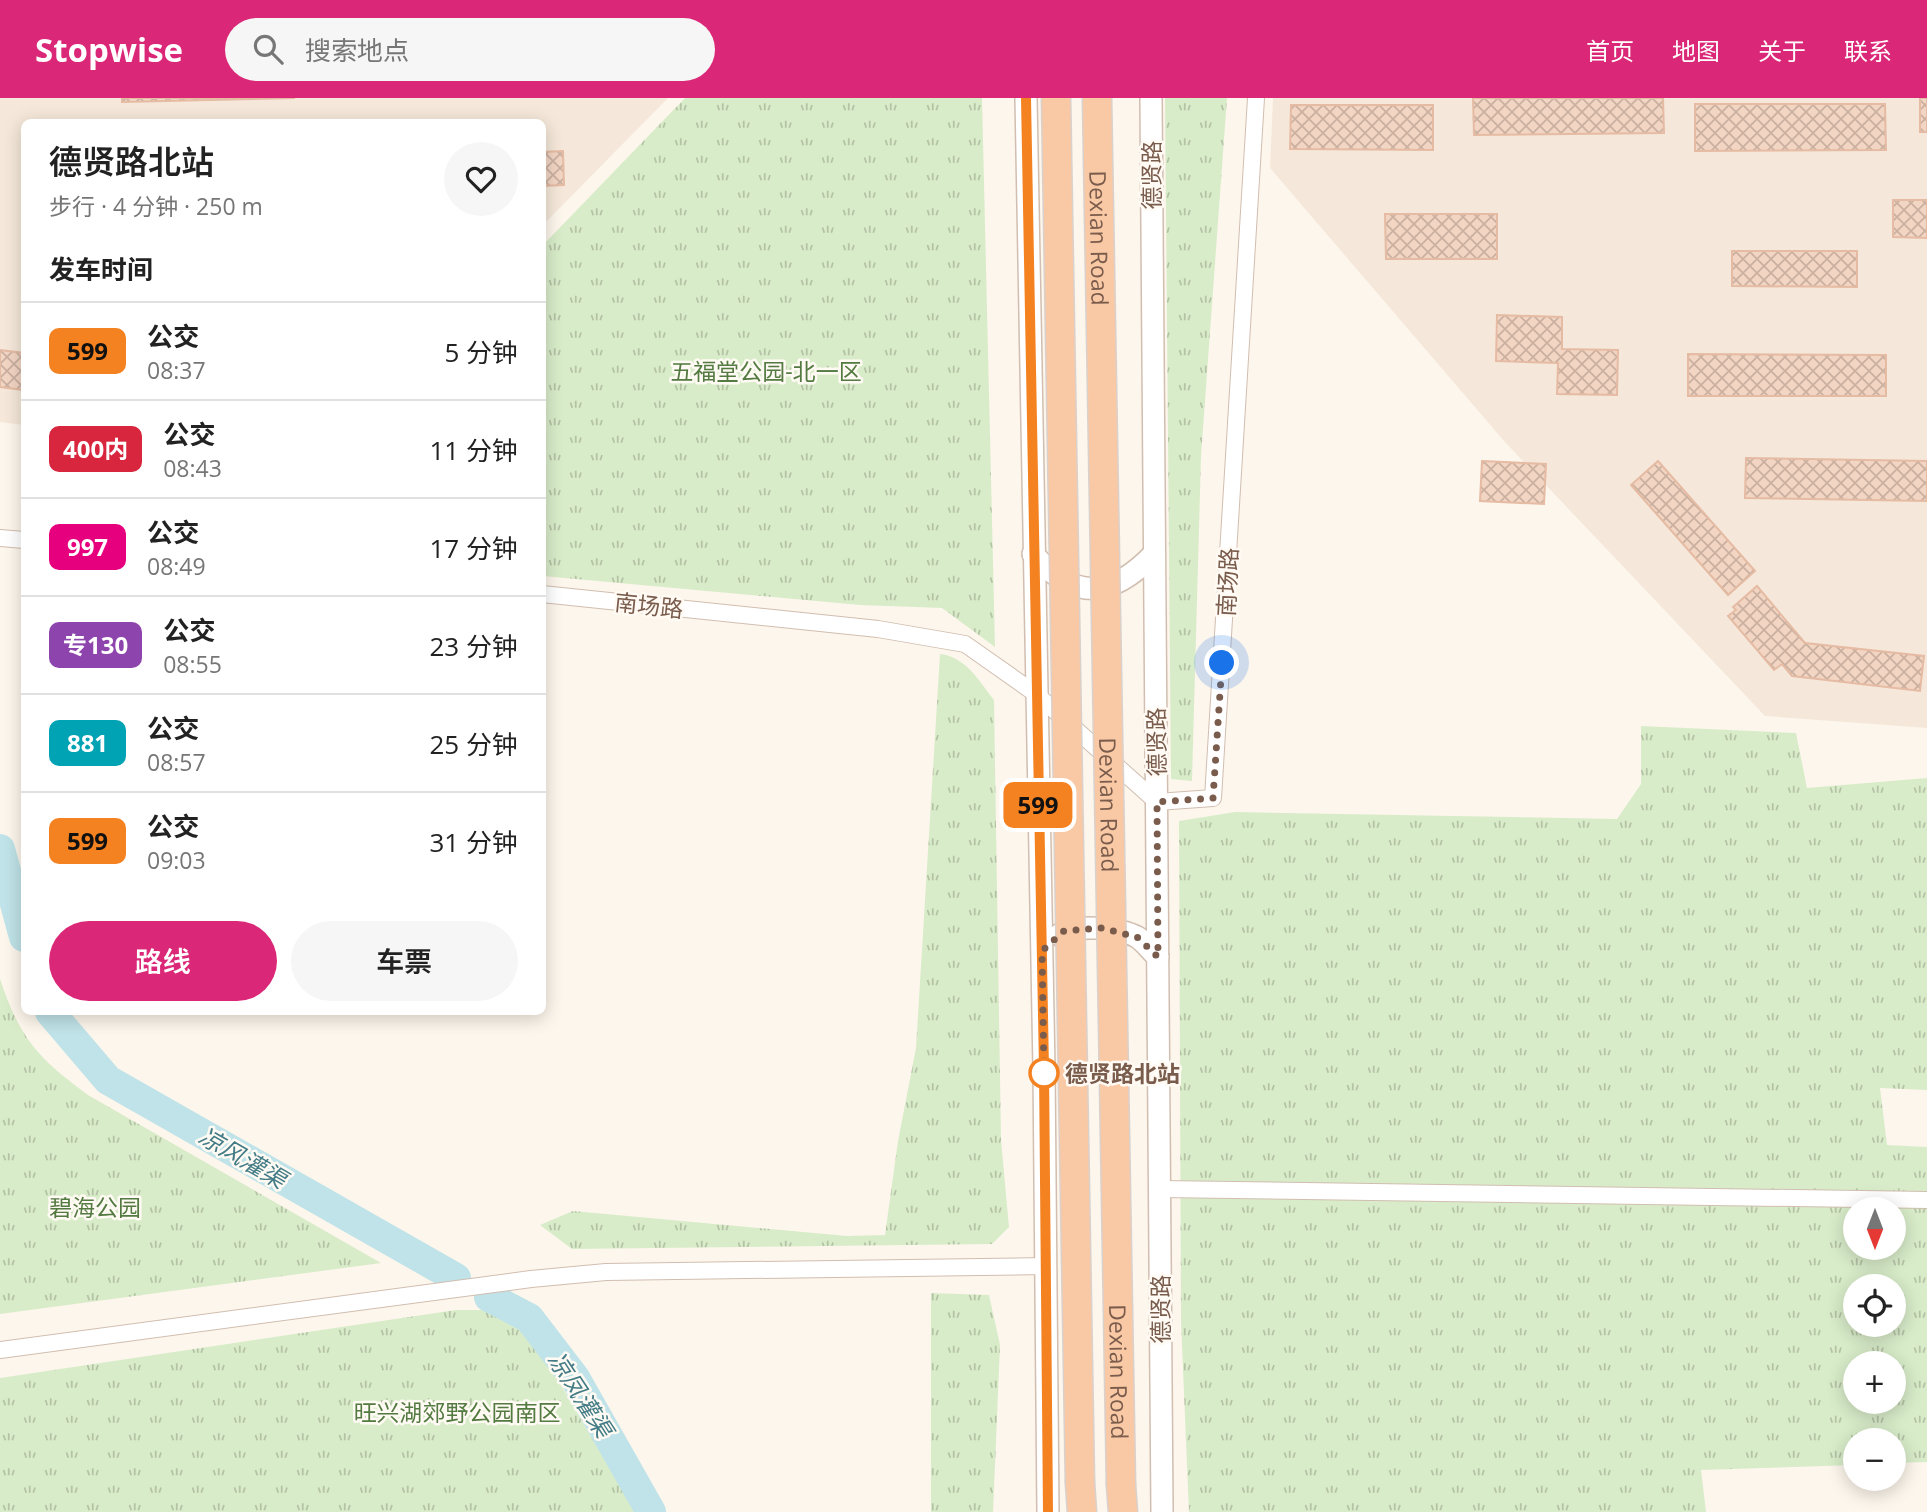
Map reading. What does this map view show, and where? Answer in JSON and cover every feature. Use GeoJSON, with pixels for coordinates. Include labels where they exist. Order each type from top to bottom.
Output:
{"type":"FeatureCollection","features":[{"type":"Feature","properties":{"kind":"highway","name":"Dexian Road"},"geometry":{"type":"LineString","coordinates":[[1056,98],[1082,1512]]}},
{"type":"Feature","properties":{"kind":"highway","name":"Dexian Road"},"geometry":{"type":"LineString","coordinates":[[1097,98],[1122,1498]]}},
{"type":"Feature","properties":{"kind":"street"},"geometry":{"type":"LineString","coordinates":[[1026,98],[1047,1266],[1048,1512]]}},
{"type":"Feature","properties":{"kind":"street","name":"德贤路"},"geometry":{"type":"LineString","coordinates":[[1151,98],[1163,1512]]}},
{"type":"Feature","properties":{"kind":"street","name":"南场路"},"geometry":{"type":"LineString","coordinates":[[546,594],[878,629],[965,644],[1036,694],[1157,802],[1213,798],[1256,98]]}},
{"type":"Feature","properties":{"kind":"street"},"geometry":{"type":"LineString","coordinates":[[0,537],[21,540]]}},
{"type":"Feature","properties":{"kind":"street"},"geometry":{"type":"LineString","coordinates":[[1033,554],[1054,577],[1081,587],[1111,587],[1133,575],[1154,554]]}},
{"type":"Feature","properties":{"kind":"street"},"geometry":{"type":"LineString","coordinates":[[1042,951],[1064,931],[1101,928],[1137,937],[1158,957]]}},
{"type":"Feature","properties":{"kind":"street"},"geometry":{"type":"LineString","coordinates":[[1159,1189],[1927,1200]]}},
{"type":"Feature","properties":{"kind":"street"},"geometry":{"type":"LineString","coordinates":[[0,1350],[531,1279],[606,1272],[1047,1266]]}},
{"type":"Feature","properties":{"kind":"shaded area"},"geometry":{"type":"Polygon","coordinates":[[[0,98],[668,98],[546,222],[546,119],[21,119],[21,425],[0,422],[0,98]]]}},
{"type":"Feature","properties":{"kind":"shaded area"},"geometry":{"type":"Polygon","coordinates":[[[1273,98],[1927,98],[1927,728],[1765,716],[1504,441],[1270,168],[1273,98]]]}},
{"type":"Feature","properties":{"kind":"green space","name":"五福堂公园-北一区"},"geometry":{"type":"Polygon","coordinates":[[[685,98],[982,98],[995,647],[942,608],[860,605],[546,576],[546,242],[685,98]]]}},
{"type":"Feature","properties":{"kind":"green space"},"geometry":{"type":"Polygon","coordinates":[[[1165,98],[1227,98],[1201,456],[1192,781],[1171,779],[1165,98]]]}},
{"type":"Feature","properties":{"kind":"green space"},"geometry":{"type":"Polygon","coordinates":[[[940,654],[965,665],[994,700],[1001,1140],[1009,1227],[992,1244],[572,1249],[540,1225],[573,1211],[847,1236],[885,1235],[898,1141],[916,1048],[940,654]]]}},
{"type":"Feature","properties":{"kind":"green space"},"geometry":{"type":"Polygon","coordinates":[[[1641,726],[1796,733],[1807,788],[1927,778],[1927,1090],[1880,1088],[1887,1145],[1927,1147],[1927,1462],[1906,1463],[1906,1428],[1843,1428],[1843,1465],[1701,1470],[1706,1512],[1189,1512],[1181,1321],[1179,821],[1235,812],[1617,819],[1641,784],[1641,726]]]}},
{"type":"Feature","properties":{"kind":"green space","name":"碧海公园"},"geometry":{"type":"Polygon","coordinates":[[[0,979],[15,1017],[33,1046],[56,1070],[88,1095],[381,1263],[0,1314],[0,979]]]}},
{"type":"Feature","properties":{"kind":"green space"},"geometry":{"type":"Polygon","coordinates":[[[931,1293],[989,1295],[1000,1345],[993,1512],[931,1512],[931,1293]]]}},
{"type":"Feature","properties":{"kind":"green space","name":"旺兴湖郊野公园南区"},"geometry":{"type":"Polygon","coordinates":[[[456,1310],[490,1310],[521,1326],[541,1351],[635,1512],[0,1512],[0,1378],[456,1310]]]}},
{"type":"Feature","properties":{"kind":"building"},"geometry":{"type":"Polygon","coordinates":[[[122,98],[295,98],[122,102],[122,98]]]}},
{"type":"Feature","properties":{"kind":"building"},"geometry":{"type":"Polygon","coordinates":[[[1473,98],[1663,98],[1664,133],[1474,135],[1473,98]]]}},
{"type":"Feature","properties":{"kind":"building"},"geometry":{"type":"Polygon","coordinates":[[[1920,98],[1927,98],[1927,132],[1920,132],[1920,98]]]}},
{"type":"Feature","properties":{"kind":"building"},"geometry":{"type":"Polygon","coordinates":[[[1695,104],[1885,104],[1886,150],[1695,151],[1695,104]]]}},
{"type":"Feature","properties":{"kind":"building"},"geometry":{"type":"Polygon","coordinates":[[[1291,105],[1433,105],[1433,150],[1290,149],[1291,105]]]}},
{"type":"Feature","properties":{"kind":"building"},"geometry":{"type":"Polygon","coordinates":[[[563,151],[564,185],[546,186],[546,152],[563,151]]]}},
{"type":"Feature","properties":{"kind":"building"},"geometry":{"type":"Polygon","coordinates":[[[1893,200],[1927,200],[1927,238],[1893,237],[1893,200]]]}},
{"type":"Feature","properties":{"kind":"building"},"geometry":{"type":"Polygon","coordinates":[[[1385,214],[1497,214],[1497,259],[1386,259],[1385,214]]]}},
{"type":"Feature","properties":{"kind":"building"},"geometry":{"type":"Polygon","coordinates":[[[1732,251],[1857,251],[1857,287],[1732,286],[1732,251]]]}},
{"type":"Feature","properties":{"kind":"building"},"geometry":{"type":"Polygon","coordinates":[[[1497,315],[1562,317],[1562,349],[1618,350],[1617,395],[1557,394],[1558,363],[1496,361],[1497,315]]]}},
{"type":"Feature","properties":{"kind":"building"},"geometry":{"type":"Polygon","coordinates":[[[0,350],[21,353],[21,390],[0,387],[0,350]]]}},
{"type":"Feature","properties":{"kind":"building"},"geometry":{"type":"Polygon","coordinates":[[[1688,354],[1886,355],[1886,396],[1688,396],[1688,354]]]}},
{"type":"Feature","properties":{"kind":"building"},"geometry":{"type":"Polygon","coordinates":[[[1746,458],[1927,461],[1927,501],[1745,498],[1746,458]]]}},
{"type":"Feature","properties":{"kind":"building"},"geometry":{"type":"Polygon","coordinates":[[[1482,461],[1546,464],[1544,504],[1480,501],[1482,461]]]}},
{"type":"Feature","properties":{"kind":"building"},"geometry":{"type":"Polygon","coordinates":[[[1658,461],[1755,571],[1728,595],[1631,485],[1658,461]]]}},
{"type":"Feature","properties":{"kind":"building"},"geometry":{"type":"Polygon","coordinates":[[[1757,586],[1805,643],[1924,656],[1920,691],[1792,676],[1782,664],[1774,670],[1728,616],[1736,610],[1733,607],[1757,586]]]}},
{"type":"Feature","properties":{"kind":"waterway","name":"凉风灌渠"},"geometry":{"type":"LineString","coordinates":[[0,849],[21,926]]}},
{"type":"Feature","properties":{"kind":"waterway","name":"凉风灌渠"},"geometry":{"type":"LineString","coordinates":[[53,1015],[108,1080],[456,1278]]}},
{"type":"Feature","properties":{"kind":"waterway","name":"凉凤灌渠"},"geometry":{"type":"LineString","coordinates":[[489,1297],[529,1318],[575,1378],[651,1512]]}},
{"type":"Feature","properties":{"kind":"bus line","name":"599"},"geometry":{"type":"LineString","coordinates":[[1026,98],[1044,1069],[1048,1512]]}},
{"type":"Feature","properties":{"kind":"place","name":"德贤路北站"},"geometry":{"type":"Point","coordinates":[1044,1073]}},
{"type":"Feature","properties":{"kind":"route"},"geometry":{"type":"LineString","coordinates":[[1044,1073],[1042,951],[1064,931],[1101,928],[1137,937],[1158,957],[1157,802],[1213,798],[1222,663]]}}]}
